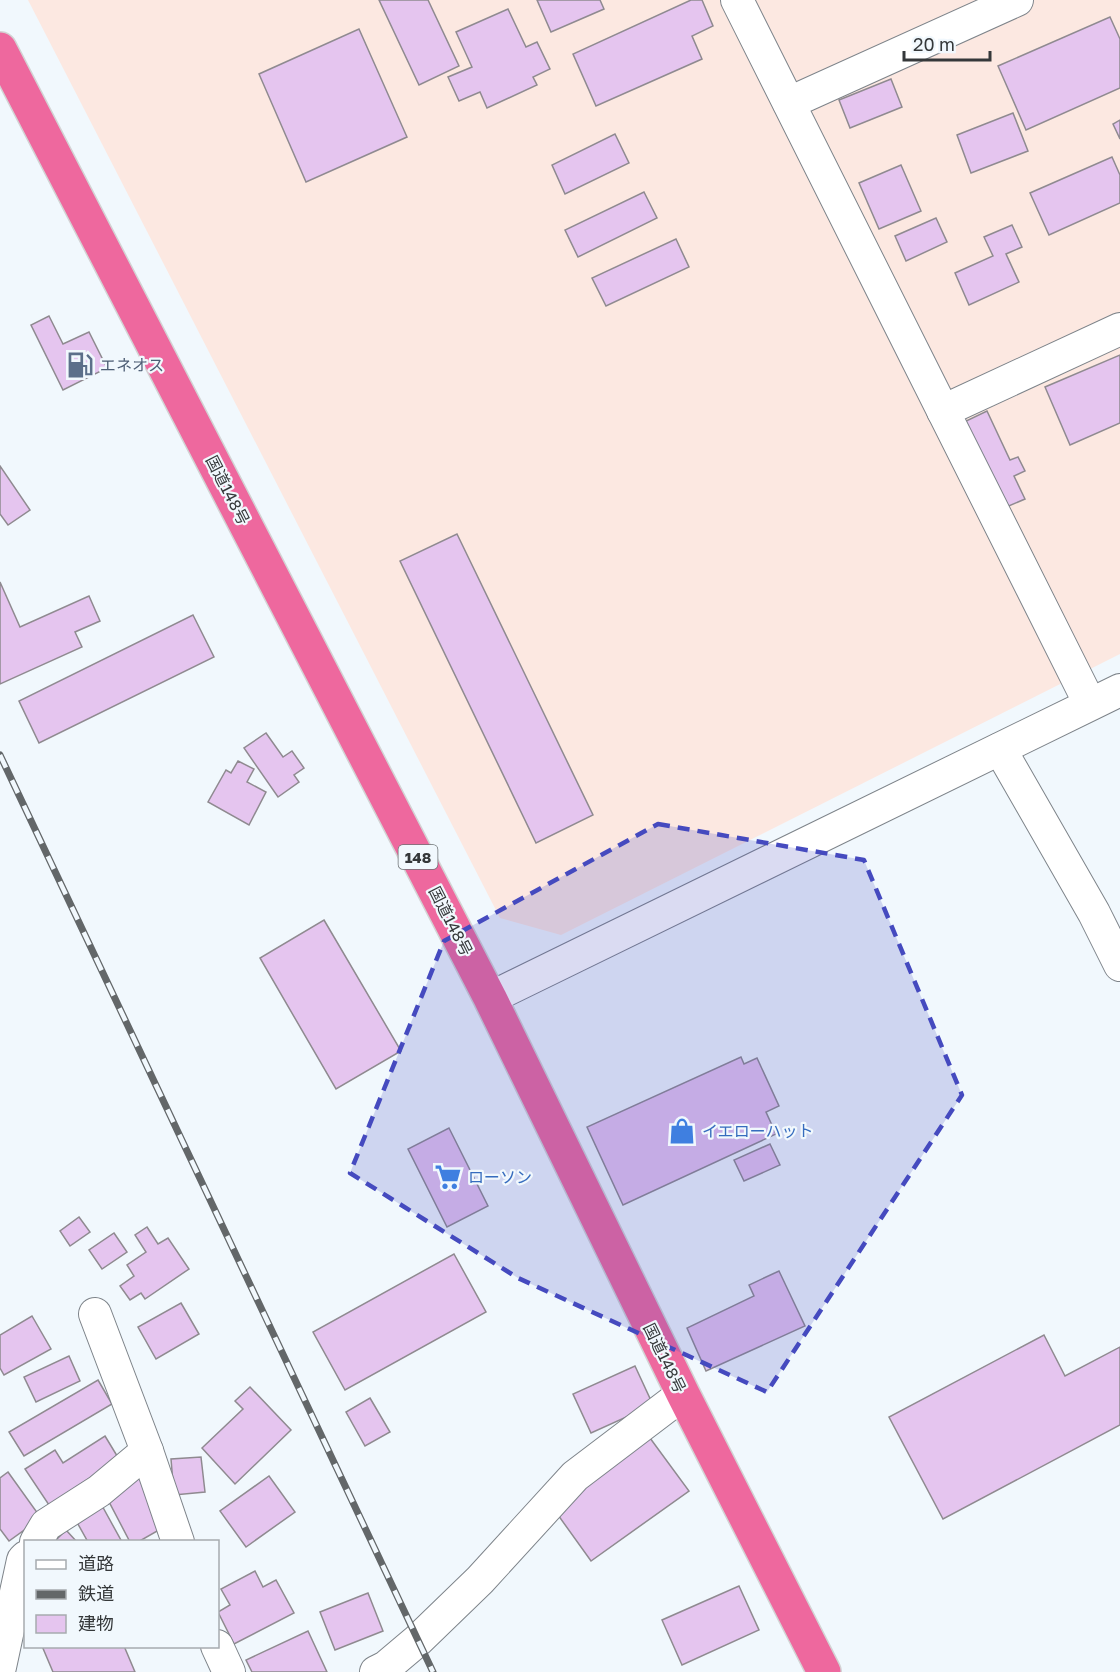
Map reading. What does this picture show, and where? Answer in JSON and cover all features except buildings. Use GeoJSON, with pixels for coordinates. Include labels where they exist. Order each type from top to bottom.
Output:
{"type":"FeatureCollection","features":[{"type":"Feature","properties":{"kind":"highway","name":"国道148号"},"geometry":{"type":"LineString","coordinates":[[0,49],[490,998],[683,1394],[824,1672]]}},
{"type":"Feature","properties":{"kind":"street"},"geometry":{"type":"LineString","coordinates":[[737,0],[1090,704]]}},
{"type":"Feature","properties":{"kind":"street"},"geometry":{"type":"LineString","coordinates":[[789,103],[1017,0]]}},
{"type":"Feature","properties":{"kind":"street"},"geometry":{"type":"LineString","coordinates":[[943,411],[1120,329]]}},
{"type":"Feature","properties":{"kind":"street"},"geometry":{"type":"LineString","coordinates":[[490,998],[1120,690]]}},
{"type":"Feature","properties":{"kind":"street"},"geometry":{"type":"LineString","coordinates":[[1000,749],[1094,913],[1120,965]]}},
{"type":"Feature","properties":{"kind":"street"},"geometry":{"type":"LineString","coordinates":[[95,1314],[147,1451],[177,1540]]}},
{"type":"Feature","properties":{"kind":"street"},"geometry":{"type":"LineString","coordinates":[[376,1672],[386,1667],[418,1640],[480,1580],[575,1476],[683,1394]]}},
{"type":"Feature","properties":{"kind":"street"},"geometry":{"type":"LineString","coordinates":[[33,1540],[46,1525],[99,1491],[147,1451]]}},
{"type":"Feature","properties":{"kind":"street"},"geometry":{"type":"LineString","coordinates":[[0,1667],[21,1553]]}},
{"type":"Feature","properties":{"kind":"street"},"geometry":{"type":"LineString","coordinates":[[217,1648],[229,1672]]}},
{"type":"Feature","properties":{"kind":"highlighted area"},"geometry":{"type":"Polygon","coordinates":[[[658,824],[864,860],[962,1095],[767,1392],[518,1278],[350,1173],[444,941],[658,824]]]}},
{"type":"Feature","properties":{"kind":"shaded area"},"geometry":{"type":"Polygon","coordinates":[[[28,0],[1120,0],[1120,654],[561,935],[500,918],[28,0]]]}},
{"type":"Feature","properties":{"kind":"railway"},"geometry":{"type":"LineString","coordinates":[[0,755],[433,1672]]}},
{"type":"Feature","properties":{"kind":"place","name":"エネオス"},"geometry":{"type":"Point","coordinates":[80,365]}},
{"type":"Feature","properties":{"kind":"place","name":"イエローハット"},"geometry":{"type":"Point","coordinates":[682,1131]}},
{"type":"Feature","properties":{"kind":"place","name":"ローソン"},"geometry":{"type":"Point","coordinates":[448,1177]}}]}
